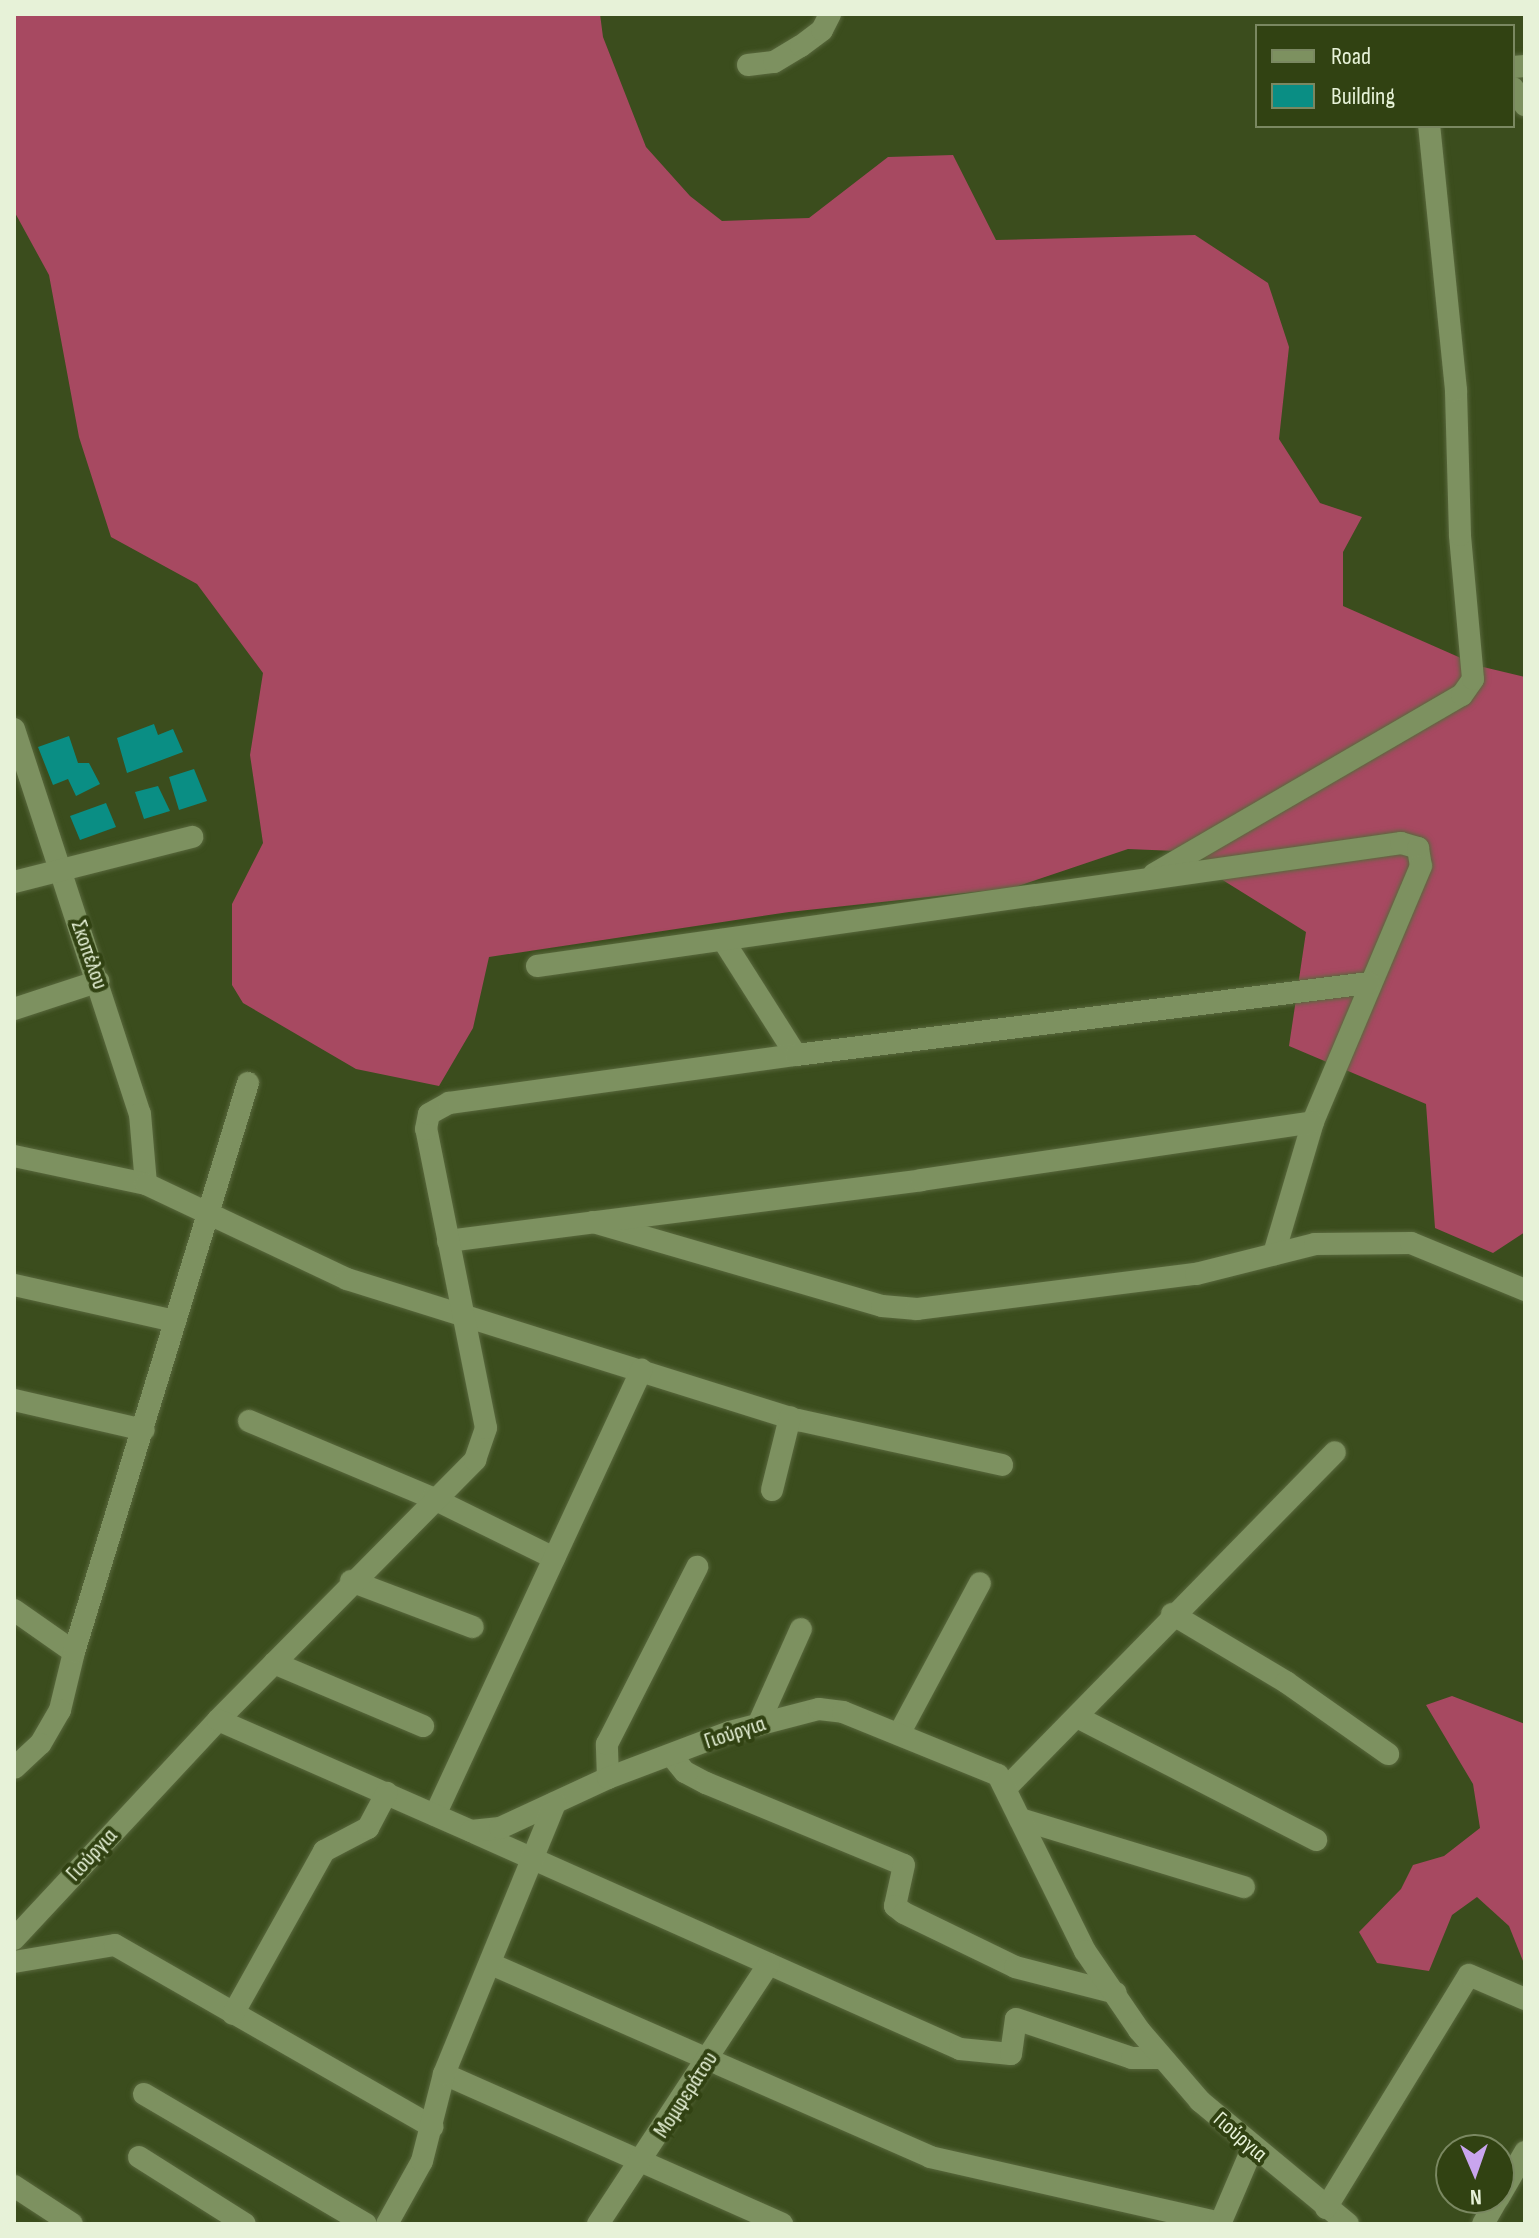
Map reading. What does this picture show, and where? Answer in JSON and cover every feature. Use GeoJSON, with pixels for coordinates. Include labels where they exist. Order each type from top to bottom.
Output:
{"type":"FeatureCollection","features":[{"type":"Feature","properties":{"kind":"street"},"geometry":{"type":"LineString","coordinates":[[748,65],[774,62],[801,46],[822,30],[830,14]]}},
{"type":"Feature","properties":{"kind":"street"},"geometry":{"type":"LineString","coordinates":[[1142,881],[1462,695],[1473,679],[1460,535],[1456,390],[1429,128]]}},
{"type":"Feature","properties":{"kind":"street","name":"Σκοπέλου"},"geometry":{"type":"LineString","coordinates":[[16,742],[99,981],[145,1130],[146,1184]]}},
{"type":"Feature","properties":{"kind":"street"},"geometry":{"type":"LineString","coordinates":[[14,882],[192,837]]}},
{"type":"Feature","properties":{"kind":"street"},"geometry":{"type":"LineString","coordinates":[[537,966],[1401,843],[1418,848],[1421,866],[1368,983],[1313,1122],[1274,1254]]}},
{"type":"Feature","properties":{"kind":"street"},"geometry":{"type":"LineString","coordinates":[[723,940],[796,1055]]}},
{"type":"Feature","properties":{"kind":"street"},"geometry":{"type":"LineString","coordinates":[[14,1009],[99,981]]}},
{"type":"Feature","properties":{"kind":"street","name":"Γιούργια"},"geometry":{"type":"LineString","coordinates":[[14,1939],[351,1581],[432,1498],[475,1460],[486,1428],[426,1129],[429,1114],[449,1103],[796,1055],[1368,983]]}},
{"type":"Feature","properties":{"kind":"street"},"geometry":{"type":"LineString","coordinates":[[14,1768],[40,1744],[60,1710],[74,1652],[248,1083]]}},
{"type":"Feature","properties":{"kind":"street"},"geometry":{"type":"LineString","coordinates":[[448,1241],[1313,1122]]}},
{"type":"Feature","properties":{"kind":"street"},"geometry":{"type":"LineString","coordinates":[[14,1156],[146,1184],[347,1279],[461,1311],[790,1417],[1002,1465]]}},
{"type":"Feature","properties":{"kind":"street"},"geometry":{"type":"LineString","coordinates":[[593,1222],[882,1306],[917,1309],[1196,1274],[1315,1244],[1411,1243],[1525,1290]]}},
{"type":"Feature","properties":{"kind":"street"},"geometry":{"type":"LineString","coordinates":[[14,1285],[175,1321]]}},
{"type":"Feature","properties":{"kind":"street"},"geometry":{"type":"LineString","coordinates":[[435,1815],[642,1370]]}},
{"type":"Feature","properties":{"kind":"street"},"geometry":{"type":"LineString","coordinates":[[14,1400],[144,1430]]}},
{"type":"Feature","properties":{"kind":"street"},"geometry":{"type":"LineString","coordinates":[[772,1490],[790,1417]]}},
{"type":"Feature","properties":{"kind":"street"},"geometry":{"type":"LineString","coordinates":[[249,1421],[432,1498],[554,1558]]}},
{"type":"Feature","properties":{"kind":"street"},"geometry":{"type":"LineString","coordinates":[[1008,1786],[1172,1614],[1335,1452]]}},
{"type":"Feature","properties":{"kind":"street"},"geometry":{"type":"LineString","coordinates":[[608,1778],[607,1744],[697,1567]]}},
{"type":"Feature","properties":{"kind":"street"},"geometry":{"type":"LineString","coordinates":[[351,1581],[473,1627]]}},
{"type":"Feature","properties":{"kind":"street"},"geometry":{"type":"LineString","coordinates":[[899,1734],[980,1583]]}},
{"type":"Feature","properties":{"kind":"street"},"geometry":{"type":"LineString","coordinates":[[14,1610],[74,1652]]}},
{"type":"Feature","properties":{"kind":"street"},"geometry":{"type":"LineString","coordinates":[[1172,1614],[1286,1682],[1388,1754]]}},
{"type":"Feature","properties":{"kind":"street"},"geometry":{"type":"LineString","coordinates":[[758,1725],[801,1629]]}},
{"type":"Feature","properties":{"kind":"street"},"geometry":{"type":"LineString","coordinates":[[274,1663],[423,1726]]}},
{"type":"Feature","properties":{"kind":"street","name":"Γιούργια"},"geometry":{"type":"LineString","coordinates":[[471,1831],[500,1828],[608,1778],[758,1725],[819,1709],[899,1734],[998,1775],[1008,1786],[1020,1819],[1085,1951],[1161,2058],[1252,2149],[1348,2224]]}},
{"type":"Feature","properties":{"kind":"street"},"geometry":{"type":"LineString","coordinates":[[1077,1717],[1316,1840]]}},
{"type":"Feature","properties":{"kind":"street"},"geometry":{"type":"LineString","coordinates":[[218,1720],[535,1856],[960,2049],[1011,2054],[1016,2019],[1132,2058],[1161,2058]]}},
{"type":"Feature","properties":{"kind":"street"},"geometry":{"type":"LineString","coordinates":[[671,1755],[685,1772],[706,1783],[904,1865],[895,1906],[904,1913],[1015,1967],[1116,1993]]}},
{"type":"Feature","properties":{"kind":"street"},"geometry":{"type":"LineString","coordinates":[[233,2014],[324,1851],[368,1828],[387,1793]]}},
{"type":"Feature","properties":{"kind":"street"},"geometry":{"type":"LineString","coordinates":[[387,2224],[422,2161],[444,2074],[555,1803]]}},
{"type":"Feature","properties":{"kind":"street"},"geometry":{"type":"LineString","coordinates":[[1020,1819],[1244,1887]]}},
{"type":"Feature","properties":{"kind":"street"},"geometry":{"type":"LineString","coordinates":[[14,1962],[115,1945],[433,2127]]}},
{"type":"Feature","properties":{"kind":"street"},"geometry":{"type":"LineString","coordinates":[[491,1964],[707,2063],[930,2157],[1220,2224],[1252,2149]]}},
{"type":"Feature","properties":{"kind":"street","name":"Μομφεράτου"},"geometry":{"type":"LineString","coordinates":[[598,2224],[643,2161],[769,1964]]}},
{"type":"Feature","properties":{"kind":"street"},"geometry":{"type":"LineString","coordinates":[[1326,2208],[1469,1975],[1525,1999]]}},
{"type":"Feature","properties":{"kind":"street"},"geometry":{"type":"LineString","coordinates":[[444,2074],[782,2224]]}},
{"type":"Feature","properties":{"kind":"street"},"geometry":{"type":"LineString","coordinates":[[144,2094],[366,2224]]}},
{"type":"Feature","properties":{"kind":"street"},"geometry":{"type":"LineString","coordinates":[[139,2157],[245,2224]]}},
{"type":"Feature","properties":{"kind":"street"},"geometry":{"type":"LineString","coordinates":[[14,2186],[72,2224]]}},
{"type":"Feature","properties":{"kind":"shaded area"},"geometry":{"type":"Polygon","coordinates":[[[14,14],[600,14],[603,37],[646,147],[690,196],[722,221],[809,218],[888,157],[953,155],[996,240],[1195,235],[1268,283],[1289,347],[1279,439],[1320,503],[1362,517],[1343,552],[1343,606],[1479,666],[1525,677],[1525,1232],[1493,1253],[1435,1228],[1426,1104],[1289,1046],[1306,932],[1176,851],[1128,849],[1012,888],[789,912],[489,957],[473,1028],[439,1086],[356,1069],[243,1003],[232,985],[232,904],[263,843],[250,755],[263,673],[197,584],[111,537],[79,437],[49,275],[14,211],[14,14]]]}},
{"type":"Feature","properties":{"kind":"shaded area"},"geometry":{"type":"Polygon","coordinates":[[[1452,1696],[1525,1724],[1525,1966],[1509,1926],[1477,1897],[1452,1915],[1429,1971],[1377,1963],[1359,1932],[1401,1889],[1413,1865],[1444,1856],[1480,1828],[1473,1784],[1426,1705],[1452,1696]]]}},
{"type":"Feature","properties":{"kind":"building"},"geometry":{"type":"Polygon","coordinates":[[[154,724],[158,735],[173,729],[183,752],[127,773],[117,738],[154,724]]]}},
{"type":"Feature","properties":{"kind":"building"},"geometry":{"type":"Polygon","coordinates":[[[69,736],[78,763],[89,763],[100,784],[76,796],[68,779],[53,785],[38,747],[69,736]]]}},
{"type":"Feature","properties":{"kind":"building"},"geometry":{"type":"Polygon","coordinates":[[[194,769],[207,801],[179,810],[169,777],[194,769]]]}},
{"type":"Feature","properties":{"kind":"building"},"geometry":{"type":"Polygon","coordinates":[[[158,786],[170,811],[144,819],[135,792],[158,786]]]}},
{"type":"Feature","properties":{"kind":"building"},"geometry":{"type":"Polygon","coordinates":[[[106,803],[116,827],[80,840],[70,816],[106,803]]]}}]}
